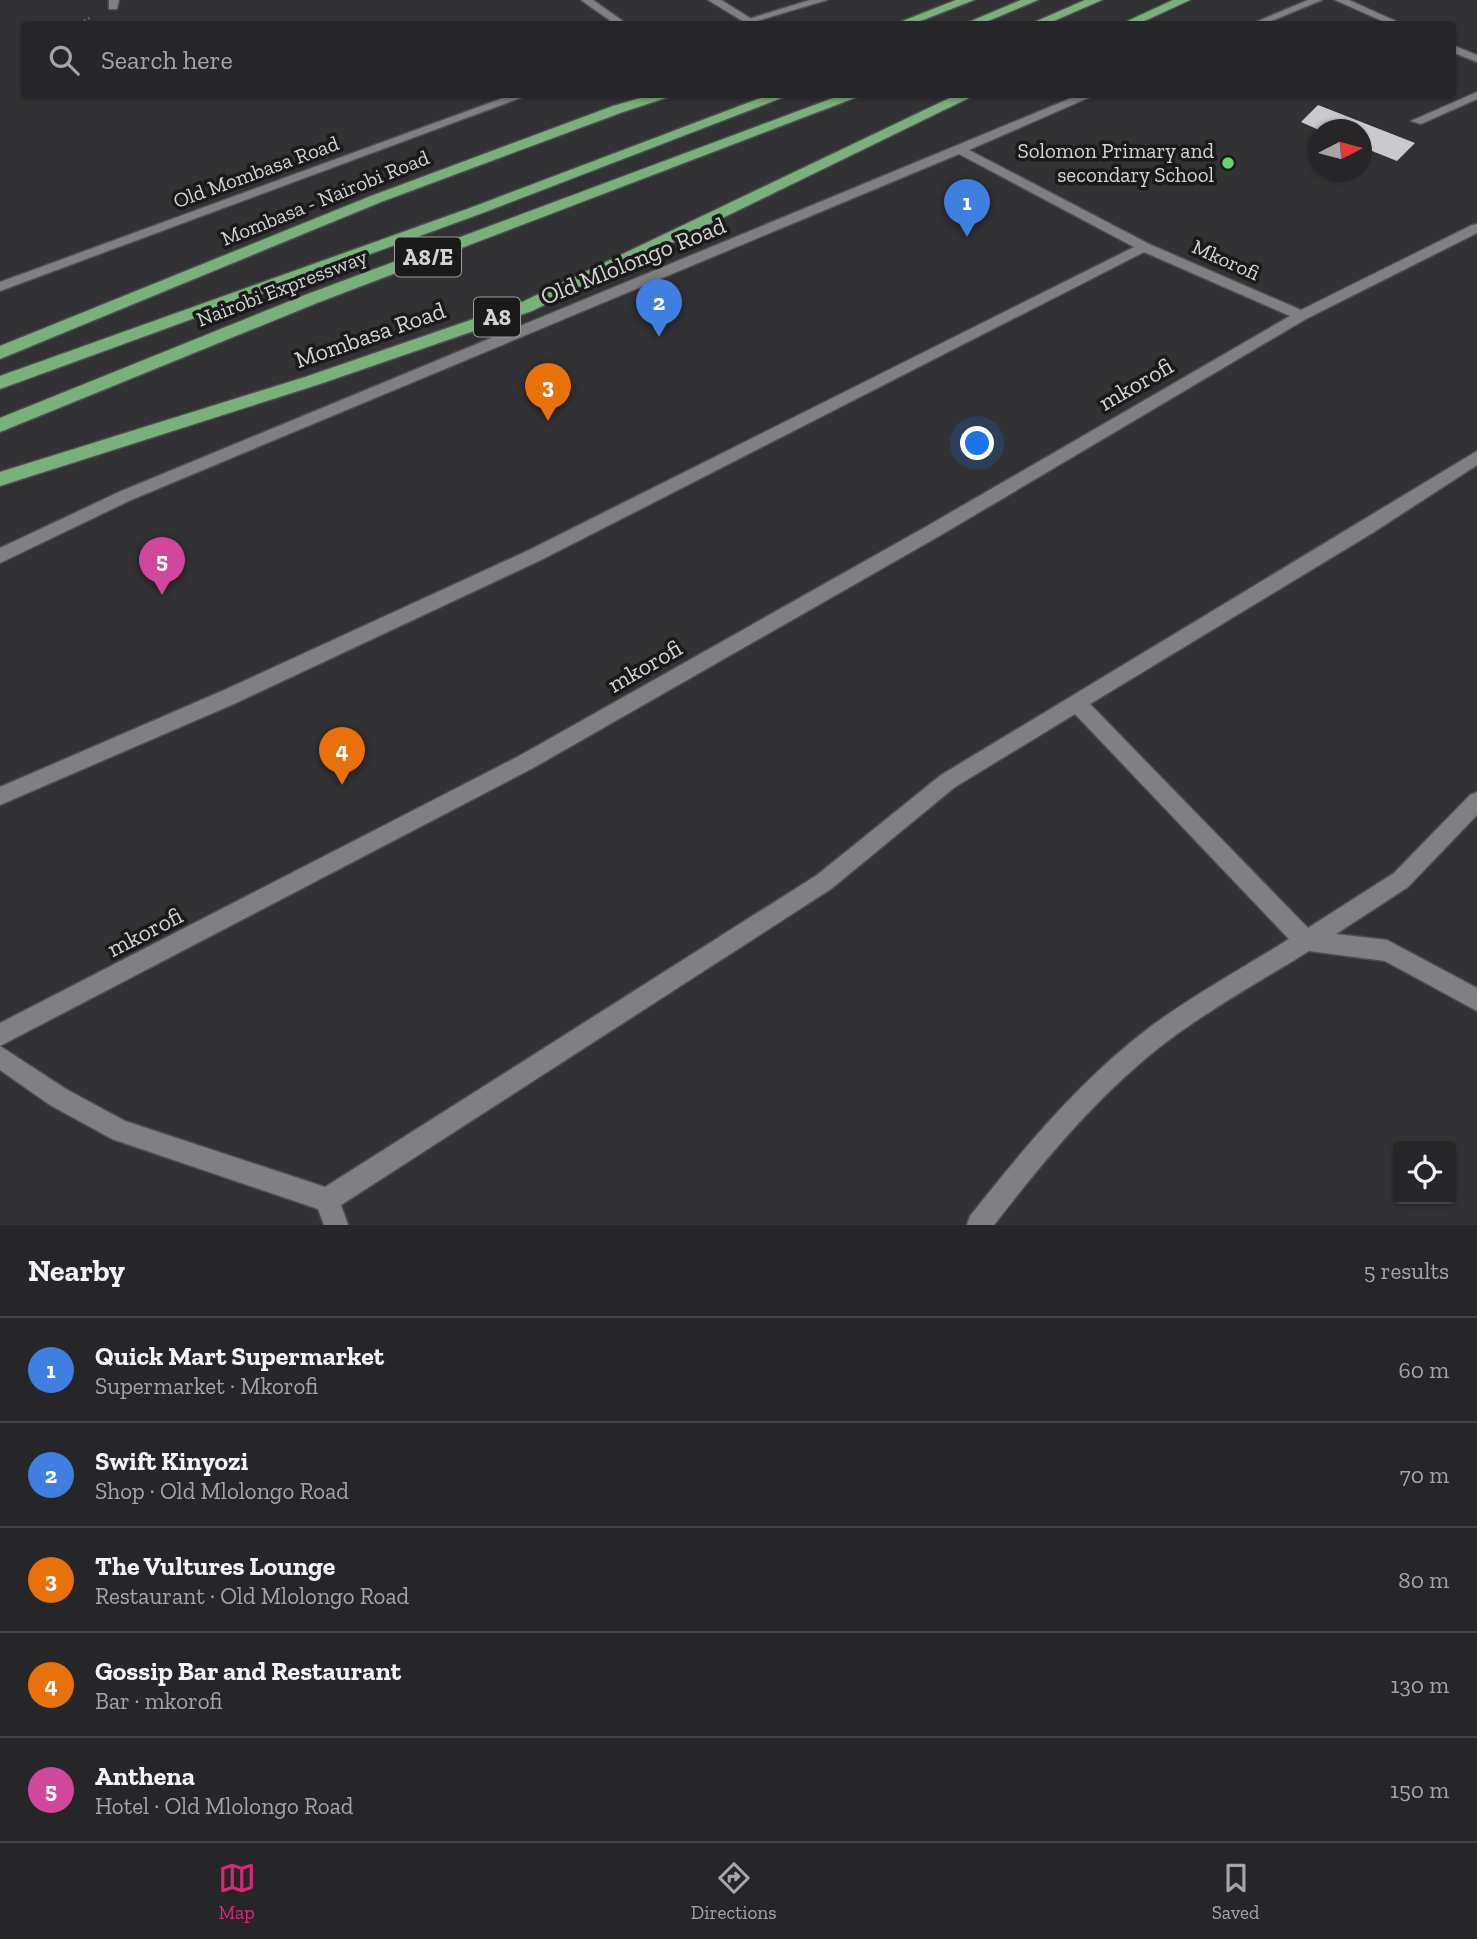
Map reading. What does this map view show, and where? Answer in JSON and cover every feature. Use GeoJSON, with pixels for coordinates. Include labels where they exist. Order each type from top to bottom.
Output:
{"type":"FeatureCollection","features":[{"type":"Feature","properties":{"kind":"highway"},"geometry":{"type":"LineString","coordinates":[[910,21],[968,0]]}},
{"type":"Feature","properties":{"kind":"highway"},"geometry":{"type":"LineString","coordinates":[[979,21],[1032,0]]}},
{"type":"Feature","properties":{"kind":"highway"},"geometry":{"type":"LineString","coordinates":[[1044,21],[1097,0]]}},
{"type":"Feature","properties":{"kind":"highway"},"geometry":{"type":"LineString","coordinates":[[1135,21],[1184,0]]}},
{"type":"Feature","properties":{"kind":"highway","name":"Mombasa - Nairobi Road"},"geometry":{"type":"LineString","coordinates":[[0,353],[376,199],[618,109],[657,98]]}},
{"type":"Feature","properties":{"kind":"highway","name":"Nairobi Expressway"},"geometry":{"type":"LineString","coordinates":[[0,383],[475,211],[774,98]]}},
{"type":"Feature","properties":{"kind":"highway","name":"Nairobi Expressway"},"geometry":{"type":"LineString","coordinates":[[0,425],[311,299],[847,98]]}},
{"type":"Feature","properties":{"kind":"highway","name":"Mombasa Road"},"geometry":{"type":"LineString","coordinates":[[0,479],[312,381],[526,307],[962,98]]}},
{"type":"Feature","properties":{"kind":"street"},"geometry":{"type":"LineString","coordinates":[[586,0],[618,21]]}},
{"type":"Feature","properties":{"kind":"street"},"geometry":{"type":"LineString","coordinates":[[713,0],[750,21],[822,0]]}},
{"type":"Feature","properties":{"kind":"street"},"geometry":{"type":"LineString","coordinates":[[1264,21],[1317,0]]}},
{"type":"Feature","properties":{"kind":"street"},"geometry":{"type":"LineString","coordinates":[[1340,0],[1390,21]]}},
{"type":"Feature","properties":{"kind":"street"},"geometry":{"type":"LineString","coordinates":[[1456,50],[1477,59]]}},
{"type":"Feature","properties":{"kind":"street"},"geometry":{"type":"LineString","coordinates":[[1417,121],[1477,95]]}},
{"type":"Feature","properties":{"kind":"street","name":"Old Mombasa Road"},"geometry":{"type":"LineString","coordinates":[[0,287],[515,98]]}},
{"type":"Feature","properties":{"kind":"street","name":"Old Mlolongo Road"},"geometry":{"type":"LineString","coordinates":[[0,556],[125,496],[1083,98]]}},
{"type":"Feature","properties":{"kind":"street","name":"Mkorofi"},"geometry":{"type":"LineString","coordinates":[[961,150],[1144,247],[1301,316]]}},
{"type":"Feature","properties":{"kind":"street"},"geometry":{"type":"LineString","coordinates":[[1301,316],[1477,228]]}},
{"type":"Feature","properties":{"kind":"street"},"geometry":{"type":"LineString","coordinates":[[0,796],[229,697],[535,555],[1144,247]]}},
{"type":"Feature","properties":{"kind":"street","name":"mkorofi"},"geometry":{"type":"LineString","coordinates":[[0,1035],[526,762],[935,530],[1301,316]]}},
{"type":"Feature","properties":{"kind":"street"},"geometry":{"type":"LineString","coordinates":[[327,1200],[824,883],[948,781],[1368,527],[1477,457]]}},
{"type":"Feature","properties":{"kind":"street"},"geometry":{"type":"LineString","coordinates":[[1077,703],[1305,940],[1387,951],[1477,1000]]}},
{"type":"Feature","properties":{"kind":"street"},"geometry":{"type":"LineString","coordinates":[[979,1225],[1033,1156],[1088,1096],[1158,1035],[1401,880],[1477,801]]}},
{"type":"Feature","properties":{"kind":"street"},"geometry":{"type":"LineString","coordinates":[[0,1057],[58,1097],[120,1131],[327,1200]]}},
{"type":"Feature","properties":{"kind":"street"},"geometry":{"type":"LineString","coordinates":[[327,1200],[336,1225]]}},
{"type":"Feature","properties":{"kind":"building"},"geometry":{"type":"Polygon","coordinates":[[[1318,105],[1354,119],[1309,119],[1309,126],[1301,122],[1318,105]]]}},
{"type":"Feature","properties":{"kind":"building"},"geometry":{"type":"Polygon","coordinates":[[[1372,126],[1415,143],[1397,161],[1372,151],[1372,126]]]}},
{"type":"Feature","properties":{"kind":"place","name":"Solomon Primary and secondary School"},"geometry":{"type":"Point","coordinates":[1228,163]}},
{"type":"Feature","properties":{"kind":"place","name":"Quick Mart Supermarket"},"geometry":{"type":"Point","coordinates":[967,237]}},
{"type":"Feature","properties":{"kind":"place","name":"Swift Kinyozi"},"geometry":{"type":"Point","coordinates":[659,337]}},
{"type":"Feature","properties":{"kind":"place","name":"The Vultures Lounge"},"geometry":{"type":"Point","coordinates":[548,421]}},
{"type":"Feature","properties":{"kind":"place","name":"Anthena"},"geometry":{"type":"Point","coordinates":[162,595]}},
{"type":"Feature","properties":{"kind":"place","name":"Gossip Bar and Restaurant"},"geometry":{"type":"Point","coordinates":[342,785]}}]}
